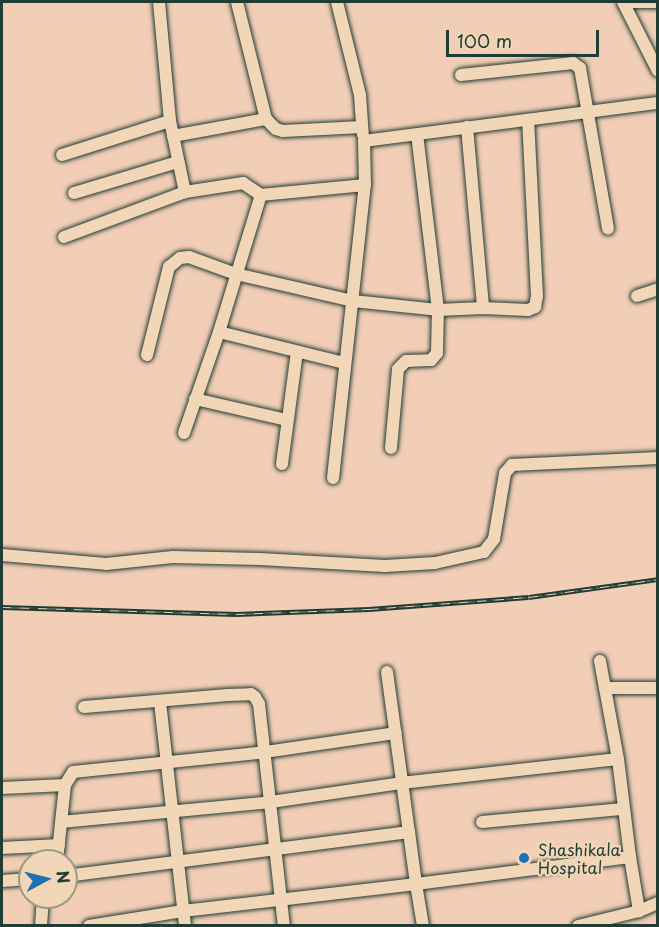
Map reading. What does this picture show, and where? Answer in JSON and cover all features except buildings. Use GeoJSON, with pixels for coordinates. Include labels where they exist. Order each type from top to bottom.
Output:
{"type":"FeatureCollection","features":[{"type":"Feature","properties":{"kind":"street"},"geometry":{"type":"LineString","coordinates":[[159,2],[170,122],[185,192]]}},
{"type":"Feature","properties":{"kind":"street"},"geometry":{"type":"LineString","coordinates":[[237,2],[266,119],[276,129],[283,131],[362,127]]}},
{"type":"Feature","properties":{"kind":"street"},"geometry":{"type":"LineString","coordinates":[[333,478],[365,185],[360,95],[338,2]]}},
{"type":"Feature","properties":{"kind":"street"},"geometry":{"type":"LineString","coordinates":[[655,64],[624,2],[657,2]]}},
{"type":"Feature","properties":{"kind":"street"},"geometry":{"type":"LineString","coordinates":[[461,75],[573,63],[580,68],[608,229]]}},
{"type":"Feature","properties":{"kind":"street"},"geometry":{"type":"LineString","coordinates":[[364,141],[657,103]]}},
{"type":"Feature","properties":{"kind":"street"},"geometry":{"type":"LineString","coordinates":[[173,136],[266,119]]}},
{"type":"Feature","properties":{"kind":"street"},"geometry":{"type":"LineString","coordinates":[[147,355],[169,267],[173,262],[189,257],[236,274],[353,301],[438,310],[483,308],[528,310],[535,307],[537,303],[528,120]]}},
{"type":"Feature","properties":{"kind":"street"},"geometry":{"type":"LineString","coordinates":[[62,155],[170,122]]}},
{"type":"Feature","properties":{"kind":"street"},"geometry":{"type":"LineString","coordinates":[[467,128],[483,308]]}},
{"type":"Feature","properties":{"kind":"street"},"geometry":{"type":"LineString","coordinates":[[391,447],[398,369],[406,362],[431,360],[434,357],[438,310],[417,134]]}},
{"type":"Feature","properties":{"kind":"street"},"geometry":{"type":"LineString","coordinates":[[74,193],[178,162]]}},
{"type":"Feature","properties":{"kind":"street"},"geometry":{"type":"LineString","coordinates":[[64,237],[185,192],[243,183],[261,195],[365,185]]}},
{"type":"Feature","properties":{"kind":"street"},"geometry":{"type":"LineString","coordinates":[[184,434],[219,332],[261,195]]}},
{"type":"Feature","properties":{"kind":"street"},"geometry":{"type":"LineString","coordinates":[[637,296],[657,289]]}},
{"type":"Feature","properties":{"kind":"street"},"geometry":{"type":"LineString","coordinates":[[219,332],[344,363]]}},
{"type":"Feature","properties":{"kind":"street"},"geometry":{"type":"LineString","coordinates":[[282,464],[297,352]]}},
{"type":"Feature","properties":{"kind":"street"},"geometry":{"type":"LineString","coordinates":[[195,399],[287,420]]}},
{"type":"Feature","properties":{"kind":"street"},"geometry":{"type":"LineString","coordinates":[[2,555],[106,564],[173,557],[260,558],[385,566],[435,562],[484,552],[494,539],[505,473],[512,465],[657,458]]}},
{"type":"Feature","properties":{"kind":"street"},"geometry":{"type":"LineString","coordinates":[[600,661],[618,759],[623,809],[639,911]]}},
{"type":"Feature","properties":{"kind":"street"},"geometry":{"type":"LineString","coordinates":[[387,672],[423,926]]}},
{"type":"Feature","properties":{"kind":"street"},"geometry":{"type":"LineString","coordinates":[[605,688],[657,688]]}},
{"type":"Feature","properties":{"kind":"street"},"geometry":{"type":"LineString","coordinates":[[84,707],[250,694],[259,704],[284,926]]}},
{"type":"Feature","properties":{"kind":"street"},"geometry":{"type":"LineString","coordinates":[[160,702],[184,926]]}},
{"type":"Feature","properties":{"kind":"street"},"geometry":{"type":"LineString","coordinates":[[58,849],[65,785],[73,772],[265,752],[396,733]]}},
{"type":"Feature","properties":{"kind":"street"},"geometry":{"type":"LineString","coordinates":[[62,822],[271,802],[401,783],[618,759]]}},
{"type":"Feature","properties":{"kind":"street"},"geometry":{"type":"LineString","coordinates":[[2,788],[65,785]]}},
{"type":"Feature","properties":{"kind":"street"},"geometry":{"type":"LineString","coordinates":[[482,822],[623,809]]}},
{"type":"Feature","properties":{"kind":"street"},"geometry":{"type":"LineString","coordinates":[[78,874],[409,832]]}},
{"type":"Feature","properties":{"kind":"street"},"geometry":{"type":"LineString","coordinates":[[2,848],[59,845]]}},
{"type":"Feature","properties":{"kind":"street"},"geometry":{"type":"LineString","coordinates":[[89,926],[183,911],[630,857]]}},
{"type":"Feature","properties":{"kind":"street"},"geometry":{"type":"LineString","coordinates":[[2,881],[18,880]]}},
{"type":"Feature","properties":{"kind":"street"},"geometry":{"type":"LineString","coordinates":[[578,926],[639,911],[657,903]]}},
{"type":"Feature","properties":{"kind":"street"},"geometry":{"type":"LineString","coordinates":[[41,926],[42,909]]}},
{"type":"Feature","properties":{"kind":"railway"},"geometry":{"type":"LineString","coordinates":[[2,607],[236,614],[369,609],[529,597],[658,579]]}},
{"type":"Feature","properties":{"kind":"place","name":"Shashikala Hospital"},"geometry":{"type":"Point","coordinates":[524,858]}}]}
